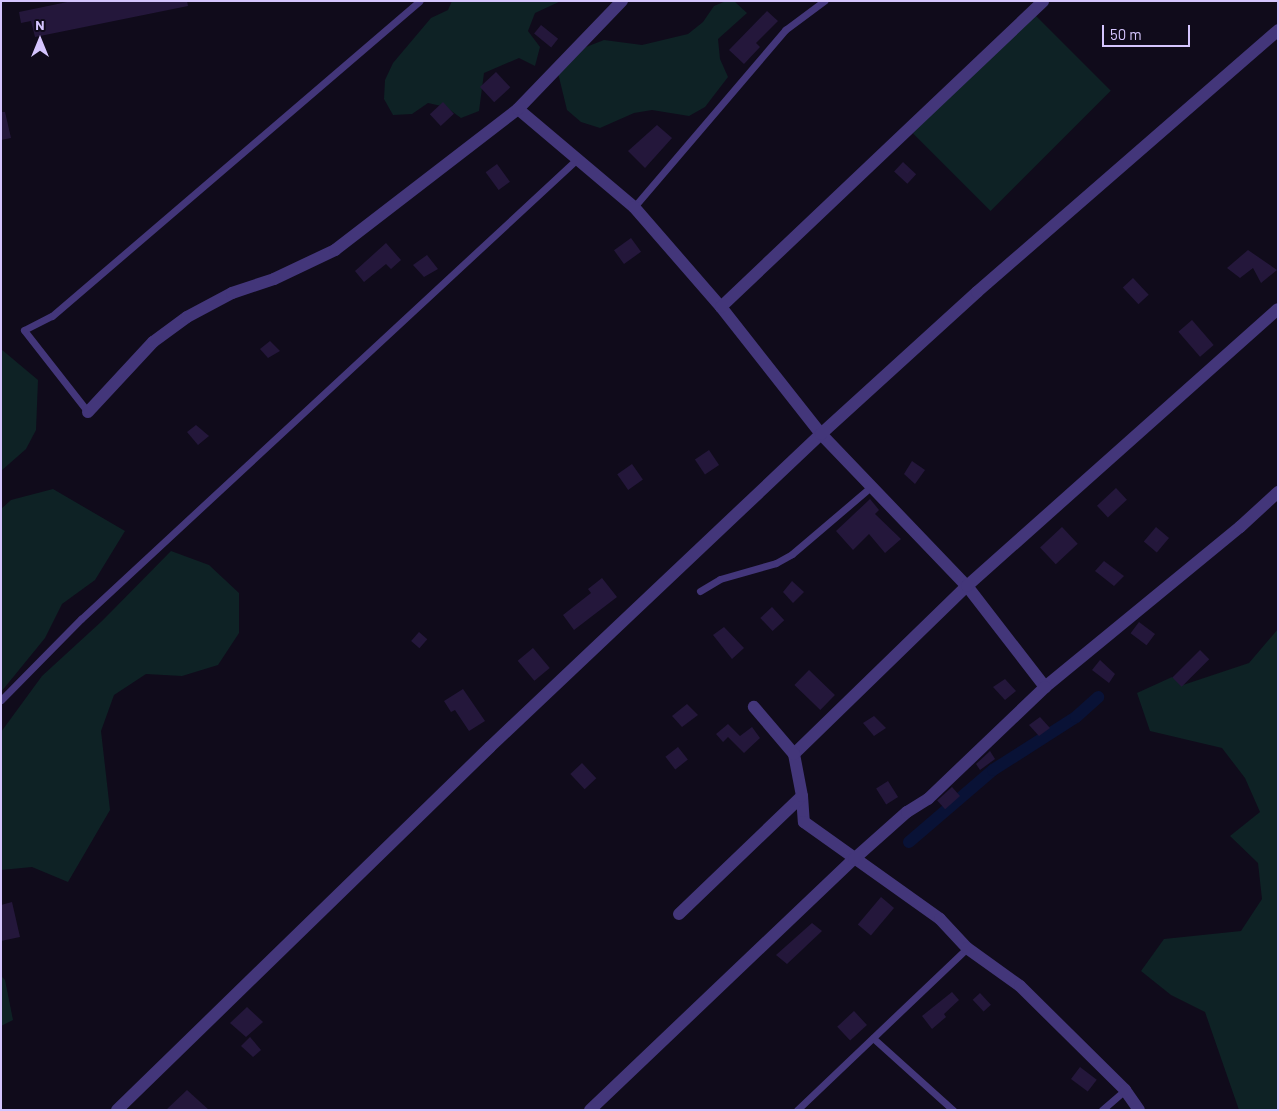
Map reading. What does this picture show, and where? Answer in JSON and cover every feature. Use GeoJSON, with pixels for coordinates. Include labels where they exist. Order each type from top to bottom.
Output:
{"type":"FeatureCollection","features":[{"type":"Feature","properties":{"kind":"street"},"geometry":{"type":"LineString","coordinates":[[88,412],[153,342],[186,317],[232,293],[274,279],[335,250],[518,109],[622,1]]}},
{"type":"Feature","properties":{"kind":"street"},"geometry":{"type":"LineString","coordinates":[[721,307],[1043,1]]}},
{"type":"Feature","properties":{"kind":"street"},"geometry":{"type":"LineString","coordinates":[[117,1110],[483,754],[821,434],[977,292],[1278,30]]}},
{"type":"Feature","properties":{"kind":"street"},"geometry":{"type":"LineString","coordinates":[[518,109],[634,207],[721,307],[821,434],[967,586],[1045,687]]}},
{"type":"Feature","properties":{"kind":"street"},"geometry":{"type":"LineString","coordinates":[[794,754],[967,586],[1278,309]]}},
{"type":"Feature","properties":{"kind":"street"},"geometry":{"type":"LineString","coordinates":[[590,1110],[854,859],[907,812],[928,800],[1045,687],[1240,527],[1278,492]]}},
{"type":"Feature","properties":{"kind":"street"},"geometry":{"type":"LineString","coordinates":[[754,707],[794,754],[802,796],[804,822],[940,919],[967,948],[1020,986],[1125,1090],[1139,1110]]}},
{"type":"Feature","properties":{"kind":"street"},"geometry":{"type":"LineString","coordinates":[[679,914],[802,796]]}},
{"type":"Feature","properties":{"kind":"lane"},"geometry":{"type":"LineString","coordinates":[[88,412],[24,330],[52,316],[418,1]]}},
{"type":"Feature","properties":{"kind":"lane"},"geometry":{"type":"LineString","coordinates":[[634,207],[786,30],[824,1]]}},
{"type":"Feature","properties":{"kind":"lane"},"geometry":{"type":"LineString","coordinates":[[1,700],[81,619],[577,158]]}},
{"type":"Feature","properties":{"kind":"lane"},"geometry":{"type":"LineString","coordinates":[[700,591],[720,579],[776,563],[792,554],[872,486]]}},
{"type":"Feature","properties":{"kind":"lane"},"geometry":{"type":"LineString","coordinates":[[797,1110],[967,948]]}},
{"type":"Feature","properties":{"kind":"lane"},"geometry":{"type":"LineString","coordinates":[[873,1038],[953,1110]]}},
{"type":"Feature","properties":{"kind":"lane"},"geometry":{"type":"LineString","coordinates":[[1102,1110],[1125,1090]]}},
{"type":"Feature","properties":{"kind":"green space"},"geometry":{"type":"Polygon","coordinates":[[[452,1],[561,1],[535,13],[528,31],[540,47],[535,66],[519,58],[484,73],[479,111],[461,118],[446,107],[428,103],[412,114],[393,115],[384,99],[385,80],[393,63],[431,18],[448,10],[452,1]]]}},
{"type":"Feature","properties":{"kind":"green space"},"geometry":{"type":"Polygon","coordinates":[[[726,1],[734,1],[747,13],[718,39],[720,59],[728,77],[705,107],[689,116],[652,110],[634,113],[600,128],[581,122],[567,110],[558,73],[586,47],[604,40],[642,45],[688,34],[703,22],[714,6],[726,1]]]}},
{"type":"Feature","properties":{"kind":"green space"},"geometry":{"type":"Polygon","coordinates":[[[1033,13],[1111,91],[991,211],[913,133],[1033,13]]]}},
{"type":"Feature","properties":{"kind":"green space"},"geometry":{"type":"Polygon","coordinates":[[[1,349],[38,380],[36,430],[26,449],[1,471],[1,349]]]}},
{"type":"Feature","properties":{"kind":"green space"},"geometry":{"type":"Polygon","coordinates":[[[53,489],[125,531],[95,580],[62,604],[45,638],[1,692],[1,509],[11,500],[53,489]]]}},
{"type":"Feature","properties":{"kind":"green space"},"geometry":{"type":"Polygon","coordinates":[[[171,551],[209,565],[239,593],[239,633],[218,665],[182,676],[146,674],[114,695],[101,731],[110,810],[68,882],[32,867],[1,870],[1,732],[42,676],[102,621],[171,551]]]}},
{"type":"Feature","properties":{"kind":"green space"},"geometry":{"type":"Polygon","coordinates":[[[1278,629],[1278,1110],[1239,1110],[1205,1012],[1171,995],[1141,971],[1164,939],[1241,931],[1262,899],[1258,863],[1230,836],[1260,812],[1245,778],[1222,748],[1150,731],[1137,693],[1172,677],[1183,685],[1249,663],[1278,629]]]}},
{"type":"Feature","properties":{"kind":"green space"},"geometry":{"type":"Polygon","coordinates":[[[1,976],[5,980],[13,1020],[1,1026],[1,976]]]}},
{"type":"Feature","properties":{"kind":"building"},"geometry":{"type":"Polygon","coordinates":[[[72,1],[187,1],[188,6],[35,37],[31,21],[21,23],[19,12],[72,1]]]}},
{"type":"Feature","properties":{"kind":"building"},"geometry":{"type":"Polygon","coordinates":[[[767,11],[778,21],[756,43],[760,47],[744,64],[729,50],[767,11]]]}},
{"type":"Feature","properties":{"kind":"building"},"geometry":{"type":"Polygon","coordinates":[[[541,25],[558,39],[551,47],[534,34],[541,25]]]}},
{"type":"Feature","properties":{"kind":"building"},"geometry":{"type":"Polygon","coordinates":[[[496,72],[510,87],[494,102],[480,87],[496,72]]]}},
{"type":"Feature","properties":{"kind":"building"},"geometry":{"type":"Polygon","coordinates":[[[443,102],[454,114],[441,126],[430,114],[443,102]]]}},
{"type":"Feature","properties":{"kind":"building"},"geometry":{"type":"Polygon","coordinates":[[[1,112],[5,112],[11,138],[1,140],[1,112]]]}},
{"type":"Feature","properties":{"kind":"building"},"geometry":{"type":"Polygon","coordinates":[[[657,125],[672,138],[645,168],[628,151],[657,125]]]}},
{"type":"Feature","properties":{"kind":"building"},"geometry":{"type":"Polygon","coordinates":[[[903,162],[916,174],[907,184],[894,172],[903,162]]]}},
{"type":"Feature","properties":{"kind":"building"},"geometry":{"type":"Polygon","coordinates":[[[497,164],[510,182],[499,190],[486,172],[497,164]]]}},
{"type":"Feature","properties":{"kind":"building"},"geometry":{"type":"Polygon","coordinates":[[[631,238],[641,252],[624,264],[614,250],[631,238]]]}},
{"type":"Feature","properties":{"kind":"building"},"geometry":{"type":"Polygon","coordinates":[[[386,243],[401,260],[391,269],[386,264],[364,282],[355,271],[386,243]]]}},
{"type":"Feature","properties":{"kind":"building"},"geometry":{"type":"Polygon","coordinates":[[[1248,250],[1277,270],[1261,283],[1253,268],[1240,278],[1227,268],[1248,250]]]}},
{"type":"Feature","properties":{"kind":"building"},"geometry":{"type":"Polygon","coordinates":[[[427,255],[438,269],[424,277],[413,265],[427,255]]]}},
{"type":"Feature","properties":{"kind":"building"},"geometry":{"type":"Polygon","coordinates":[[[1133,278],[1149,295],[1138,304],[1123,288],[1133,278]]]}},
{"type":"Feature","properties":{"kind":"building"},"geometry":{"type":"Polygon","coordinates":[[[1192,320],[1214,345],[1200,357],[1178,332],[1192,320]]]}},
{"type":"Feature","properties":{"kind":"building"},"geometry":{"type":"Polygon","coordinates":[[[270,341],[280,351],[268,358],[260,349],[270,341]]]}},
{"type":"Feature","properties":{"kind":"building"},"geometry":{"type":"Polygon","coordinates":[[[196,425],[209,436],[198,445],[187,432],[196,425]]]}},
{"type":"Feature","properties":{"kind":"building"},"geometry":{"type":"Polygon","coordinates":[[[709,450],[719,465],[705,474],[695,460],[709,450]]]}},
{"type":"Feature","properties":{"kind":"building"},"geometry":{"type":"Polygon","coordinates":[[[912,461],[925,470],[915,484],[904,474],[912,461]]]}},
{"type":"Feature","properties":{"kind":"building"},"geometry":{"type":"Polygon","coordinates":[[[632,464],[643,480],[628,490],[617,474],[632,464]]]}},
{"type":"Feature","properties":{"kind":"building"},"geometry":{"type":"Polygon","coordinates":[[[1116,488],[1127,500],[1108,517],[1097,506],[1116,488]]]}},
{"type":"Feature","properties":{"kind":"building"},"geometry":{"type":"Polygon","coordinates":[[[870,499],[879,510],[875,514],[901,539],[885,553],[869,534],[853,550],[836,531],[870,499]]]}},
{"type":"Feature","properties":{"kind":"building"},"geometry":{"type":"Polygon","coordinates":[[[1062,527],[1078,544],[1056,564],[1040,547],[1062,527]]]}},
{"type":"Feature","properties":{"kind":"building"},"geometry":{"type":"Polygon","coordinates":[[[1156,527],[1169,538],[1157,552],[1144,542],[1156,527]]]}},
{"type":"Feature","properties":{"kind":"building"},"geometry":{"type":"Polygon","coordinates":[[[1104,561],[1124,576],[1114,586],[1095,571],[1104,561]]]}},
{"type":"Feature","properties":{"kind":"building"},"geometry":{"type":"Polygon","coordinates":[[[602,578],[617,597],[574,630],[563,615],[591,593],[588,589],[602,578]]]}},
{"type":"Feature","properties":{"kind":"building"},"geometry":{"type":"Polygon","coordinates":[[[792,581],[804,592],[793,603],[783,592],[792,581]]]}},
{"type":"Feature","properties":{"kind":"building"},"geometry":{"type":"Polygon","coordinates":[[[772,607],[784,620],[773,631],[760,618],[772,607]]]}},
{"type":"Feature","properties":{"kind":"building"},"geometry":{"type":"Polygon","coordinates":[[[1139,622],[1155,634],[1147,645],[1131,633],[1139,622]]]}},
{"type":"Feature","properties":{"kind":"building"},"geometry":{"type":"Polygon","coordinates":[[[724,627],[744,648],[732,659],[713,635],[724,627]]]}},
{"type":"Feature","properties":{"kind":"building"},"geometry":{"type":"Polygon","coordinates":[[[419,632],[427,639],[419,648],[411,641],[419,632]]]}},
{"type":"Feature","properties":{"kind":"building"},"geometry":{"type":"Polygon","coordinates":[[[533,648],[550,668],[534,681],[518,661],[533,648]]]}},
{"type":"Feature","properties":{"kind":"building"},"geometry":{"type":"Polygon","coordinates":[[[1200,650],[1209,659],[1182,687],[1172,678],[1200,650]]]}},
{"type":"Feature","properties":{"kind":"building"},"geometry":{"type":"Polygon","coordinates":[[[1100,660],[1115,674],[1109,683],[1092,670],[1100,660]]]}},
{"type":"Feature","properties":{"kind":"building"},"geometry":{"type":"Polygon","coordinates":[[[809,670],[835,695],[820,710],[794,685],[809,670]]]}},
{"type":"Feature","properties":{"kind":"building"},"geometry":{"type":"Polygon","coordinates":[[[1005,679],[1016,691],[1005,700],[993,687],[1005,679]]]}},
{"type":"Feature","properties":{"kind":"building"},"geometry":{"type":"Polygon","coordinates":[[[463,689],[485,721],[469,731],[455,710],[451,712],[444,701],[463,689]]]}},
{"type":"Feature","properties":{"kind":"building"},"geometry":{"type":"Polygon","coordinates":[[[687,704],[698,715],[682,727],[672,716],[687,704]]]}},
{"type":"Feature","properties":{"kind":"building"},"geometry":{"type":"Polygon","coordinates":[[[874,716],[886,728],[874,736],[863,723],[874,716]]]}},
{"type":"Feature","properties":{"kind":"building"},"geometry":{"type":"Polygon","coordinates":[[[1040,717],[1050,728],[1039,736],[1029,725],[1040,717]]]}},
{"type":"Feature","properties":{"kind":"building"},"geometry":{"type":"Polygon","coordinates":[[[728,724],[740,736],[752,727],[760,738],[744,753],[728,737],[723,742],[716,734],[728,724]]]}},
{"type":"Feature","properties":{"kind":"building"},"geometry":{"type":"Polygon","coordinates":[[[678,747],[688,760],[675,769],[665,757],[678,747]]]}},
{"type":"Feature","properties":{"kind":"building"},"geometry":{"type":"Polygon","coordinates":[[[990,751],[995,759],[980,770],[976,764],[990,751]]]}},
{"type":"Feature","properties":{"kind":"building"},"geometry":{"type":"Polygon","coordinates":[[[582,763],[596,778],[585,789],[570,774],[582,763]]]}},
{"type":"Feature","properties":{"kind":"building"},"geometry":{"type":"Polygon","coordinates":[[[888,781],[898,797],[886,805],[876,788],[888,781]]]}},
{"type":"Feature","properties":{"kind":"building"},"geometry":{"type":"Polygon","coordinates":[[[952,787],[960,796],[945,809],[937,800],[952,787]]]}},
{"type":"Feature","properties":{"kind":"building"},"geometry":{"type":"Polygon","coordinates":[[[881,897],[894,908],[871,936],[858,925],[881,897]]]}},
{"type":"Feature","properties":{"kind":"building"},"geometry":{"type":"Polygon","coordinates":[[[12,902],[20,937],[1,941],[1,905],[12,902]]]}},
{"type":"Feature","properties":{"kind":"building"},"geometry":{"type":"Polygon","coordinates":[[[812,923],[822,931],[787,964],[776,955],[812,923]]]}},
{"type":"Feature","properties":{"kind":"building"},"geometry":{"type":"Polygon","coordinates":[[[952,992],[959,1000],[944,1014],[946,1017],[932,1029],[922,1016],[952,992]]]}},
{"type":"Feature","properties":{"kind":"building"},"geometry":{"type":"Polygon","coordinates":[[[980,993],[991,1005],[984,1012],[973,1000],[980,993]]]}},
{"type":"Feature","properties":{"kind":"building"},"geometry":{"type":"Polygon","coordinates":[[[247,1007],[263,1022],[246,1037],[230,1023],[247,1007]]]}},
{"type":"Feature","properties":{"kind":"building"},"geometry":{"type":"Polygon","coordinates":[[[854,1011],[867,1025],[850,1041],[837,1027],[854,1011]]]}},
{"type":"Feature","properties":{"kind":"building"},"geometry":{"type":"Polygon","coordinates":[[[250,1037],[261,1050],[253,1057],[241,1046],[250,1037]]]}},
{"type":"Feature","properties":{"kind":"building"},"geometry":{"type":"Polygon","coordinates":[[[1080,1067],[1097,1080],[1088,1092],[1071,1079],[1080,1067]]]}},
{"type":"Feature","properties":{"kind":"building"},"geometry":{"type":"Polygon","coordinates":[[[187,1090],[209,1110],[166,1110],[187,1090]]]}},
{"type":"Feature","properties":{"kind":"waterway"},"geometry":{"type":"LineString","coordinates":[[909,842],[993,770],[1076,717],[1098,697]]}}]}
